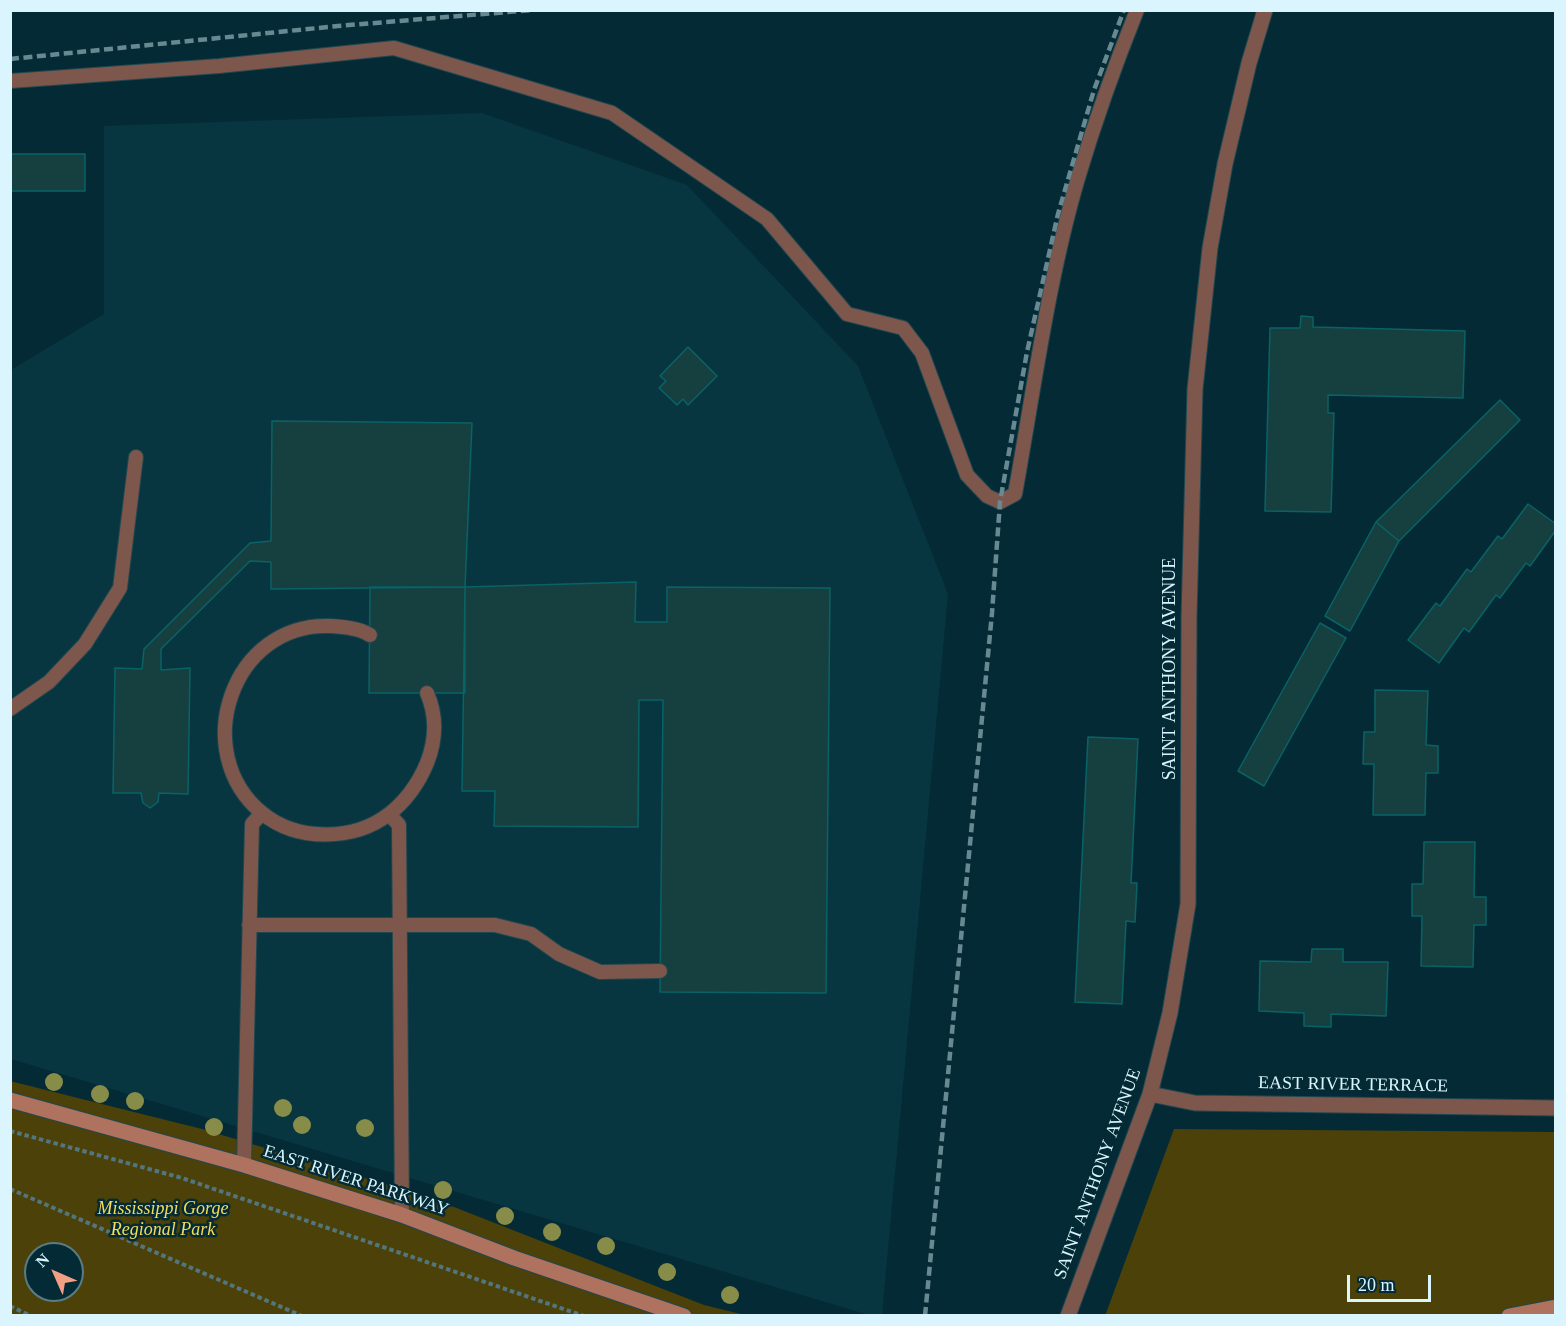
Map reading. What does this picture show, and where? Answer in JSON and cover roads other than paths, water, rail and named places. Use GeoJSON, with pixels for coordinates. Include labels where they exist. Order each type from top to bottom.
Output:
{"type":"FeatureCollection","features":[{"type":"Feature","properties":{"kind":"street","name":"SAINT ANTHONY AVENUE"},"geometry":{"type":"LineString","coordinates":[[1068,1316],[1150,1094],[1170,1013],[1188,904],[1189,617],[1196,377],[1210,248],[1225,164],[1264,10]]}},
{"type":"Feature","properties":{"kind":"street","name":"EAST RIVER TERRACE"},"geometry":{"type":"LineString","coordinates":[[1150,1094],[1195,1103],[1556,1108]]}},
{"type":"Feature","properties":{"kind":"street","name":"EAST RIVER PARKWAY"},"geometry":{"type":"LineString","coordinates":[[10,1100],[244,1165],[402,1215],[514,1258],[684,1316]]}},
{"type":"Feature","properties":{"kind":"street"},"geometry":{"type":"LineString","coordinates":[[1509,1316],[1556,1306]]}},
{"type":"Feature","properties":{"kind":"lane"},"geometry":{"type":"LineString","coordinates":[[10,81],[219,66],[394,48],[612,113],[767,219],[847,314],[903,328],[922,354],[967,475],[987,496],[1000,502],[1015,494],[1055,271],[1078,178],[1116,62],[1137,10]]}},
{"type":"Feature","properties":{"kind":"lane"},"geometry":{"type":"LineString","coordinates":[[10,709],[49,682],[86,644],[120,588],[136,457]]}},
{"type":"Feature","properties":{"kind":"lane"},"geometry":{"type":"LineString","coordinates":[[370,635],[341,627],[314,626],[287,635],[263,648],[244,668],[231,691],[225,718],[226,744],[230,770],[244,794],[262,813],[286,827],[312,834],[341,834],[367,826],[389,814],[409,795],[423,772],[434,746],[434,717],[427,693]]}},
{"type":"Feature","properties":{"kind":"lane"},"geometry":{"type":"LineString","coordinates":[[244,1165],[252,824],[262,813]]}},
{"type":"Feature","properties":{"kind":"lane"},"geometry":{"type":"LineString","coordinates":[[389,814],[399,825],[402,1215]]}},
{"type":"Feature","properties":{"kind":"lane"},"geometry":{"type":"LineString","coordinates":[[249,925],[495,925],[531,934],[559,954],[600,972],[660,971]]}},
{"type":"Feature","properties":{"kind":"railway"},"geometry":{"type":"LineString","coordinates":[[10,59],[338,26],[532,10]]}},
{"type":"Feature","properties":{"kind":"railway"},"geometry":{"type":"LineString","coordinates":[[925,1316],[992,613],[1000,502],[1027,352],[1058,214],[1094,90],[1124,10]]}},
{"type":"Feature","properties":{"kind":"park label","name":"Mississippi Gorge Regional Park"},"geometry":{"type":"Point","coordinates":[163,1219]}}]}
